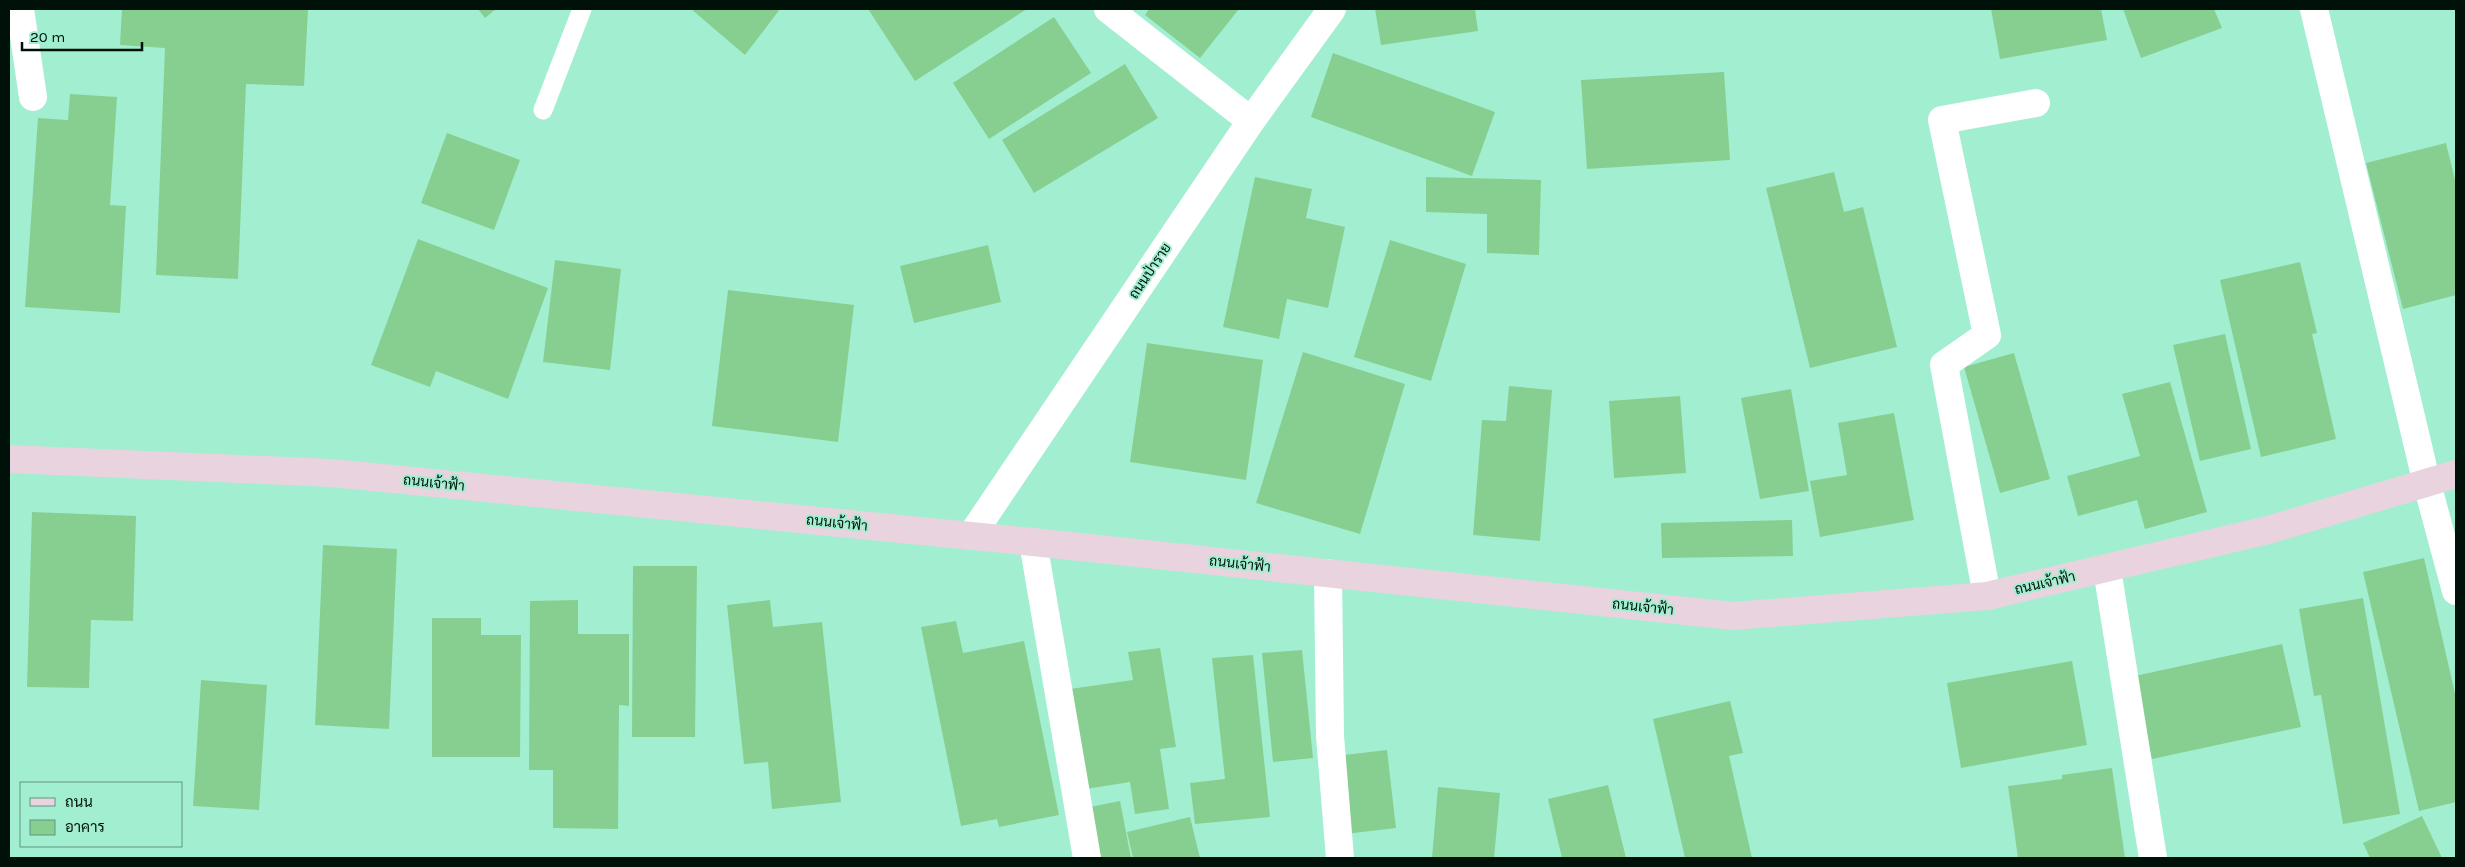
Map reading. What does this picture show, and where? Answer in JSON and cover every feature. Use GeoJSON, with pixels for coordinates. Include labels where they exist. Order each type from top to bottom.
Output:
{"type":"FeatureCollection","features":[{"type":"Feature","properties":{"kind":"main road","name":"ถนนเจ้าฟ้า"},"geometry":{"type":"LineString","coordinates":[[9,459],[332,473],[1033,542],[1733,616],[1987,596],[2268,530],[2456,474]]}},
{"type":"Feature","properties":{"kind":"street"},"geometry":{"type":"LineString","coordinates":[[20,9],[33,97]]}},
{"type":"Feature","properties":{"kind":"street"},"geometry":{"type":"LineString","coordinates":[[1108,9],[1251,121]]}},
{"type":"Feature","properties":{"kind":"street","name":"ถนนป่าราย"},"geometry":{"type":"LineString","coordinates":[[971,536],[1251,121],[1332,9]]}},
{"type":"Feature","properties":{"kind":"street"},"geometry":{"type":"LineString","coordinates":[[2314,9],[2427,484],[2456,591]]}},
{"type":"Feature","properties":{"kind":"street"},"geometry":{"type":"LineString","coordinates":[[1987,596],[1944,365],[1987,335],[1942,120],[2036,103]]}},
{"type":"Feature","properties":{"kind":"street"},"geometry":{"type":"LineString","coordinates":[[1033,542],[1087,858]]}},
{"type":"Feature","properties":{"kind":"street"},"geometry":{"type":"LineString","coordinates":[[2107,569],[2153,858]]}},
{"type":"Feature","properties":{"kind":"street"},"geometry":{"type":"LineString","coordinates":[[1328,573],[1330,736],[1340,858]]}},
{"type":"Feature","properties":{"kind":"lane"},"geometry":{"type":"LineString","coordinates":[[543,110],[582,9]]}},
{"type":"Feature","properties":{"kind":"building"},"geometry":{"type":"Polygon","coordinates":[[[122,9],[308,9],[304,86],[246,84],[238,279],[156,275],[165,48],[120,45],[122,9]]]}},
{"type":"Feature","properties":{"kind":"building"},"geometry":{"type":"Polygon","coordinates":[[[478,9],[496,9],[485,18],[478,9]]]}},
{"type":"Feature","properties":{"kind":"building"},"geometry":{"type":"Polygon","coordinates":[[[691,9],[780,9],[745,55],[691,9]]]}},
{"type":"Feature","properties":{"kind":"building"},"geometry":{"type":"Polygon","coordinates":[[[868,9],[1027,9],[915,81],[868,9]]]}},
{"type":"Feature","properties":{"kind":"building"},"geometry":{"type":"Polygon","coordinates":[[[1149,9],[1239,9],[1200,58],[1145,15],[1149,9]]]}},
{"type":"Feature","properties":{"kind":"building"},"geometry":{"type":"Polygon","coordinates":[[[1375,9],[1475,9],[1478,31],[1381,45],[1375,9]]]}},
{"type":"Feature","properties":{"kind":"building"},"geometry":{"type":"Polygon","coordinates":[[[1991,9],[2101,9],[2107,40],[2000,59],[1991,9]]]}},
{"type":"Feature","properties":{"kind":"building"},"geometry":{"type":"Polygon","coordinates":[[[2123,9],[2214,9],[2222,28],[2141,58],[2123,9]]]}},
{"type":"Feature","properties":{"kind":"building"},"geometry":{"type":"Polygon","coordinates":[[[1054,17],[1091,73],[989,139],[953,83],[1054,17]]]}},
{"type":"Feature","properties":{"kind":"building"},"geometry":{"type":"Polygon","coordinates":[[[1333,53],[1495,112],[1472,176],[1311,117],[1333,53]]]}},
{"type":"Feature","properties":{"kind":"building"},"geometry":{"type":"Polygon","coordinates":[[[1125,64],[1158,118],[1034,193],[1002,140],[1125,64]]]}},
{"type":"Feature","properties":{"kind":"building"},"geometry":{"type":"Polygon","coordinates":[[[1724,72],[1730,160],[1587,169],[1581,80],[1724,72]]]}},
{"type":"Feature","properties":{"kind":"building"},"geometry":{"type":"Polygon","coordinates":[[[70,94],[117,97],[110,205],[126,206],[120,313],[25,307],[38,118],[68,120],[70,94]]]}},
{"type":"Feature","properties":{"kind":"building"},"geometry":{"type":"Polygon","coordinates":[[[447,133],[520,160],[494,230],[421,203],[447,133]]]}},
{"type":"Feature","properties":{"kind":"building"},"geometry":{"type":"Polygon","coordinates":[[[2446,143],[2456,184],[2456,295],[2403,309],[2366,163],[2446,143]]]}},
{"type":"Feature","properties":{"kind":"building"},"geometry":{"type":"Polygon","coordinates":[[[1834,172],[1844,212],[1863,207],[1897,347],[1810,368],[1766,188],[1834,172]]]}},
{"type":"Feature","properties":{"kind":"building"},"geometry":{"type":"Polygon","coordinates":[[[1255,177],[1312,189],[1306,218],[1345,227],[1328,308],[1287,299],[1279,339],[1223,327],[1255,177]]]}},
{"type":"Feature","properties":{"kind":"building"},"geometry":{"type":"Polygon","coordinates":[[[1426,177],[1541,180],[1539,255],[1487,253],[1487,214],[1426,212],[1426,177]]]}},
{"type":"Feature","properties":{"kind":"building"},"geometry":{"type":"Polygon","coordinates":[[[418,239],[548,288],[508,399],[436,371],[430,387],[371,365],[418,239]]]}},
{"type":"Feature","properties":{"kind":"building"},"geometry":{"type":"Polygon","coordinates":[[[1390,240],[1466,264],[1431,381],[1354,357],[1390,240]]]}},
{"type":"Feature","properties":{"kind":"building"},"geometry":{"type":"Polygon","coordinates":[[[988,245],[1001,302],[914,323],[900,266],[988,245]]]}},
{"type":"Feature","properties":{"kind":"building"},"geometry":{"type":"Polygon","coordinates":[[[555,260],[621,269],[610,370],[543,362],[555,260]]]}},
{"type":"Feature","properties":{"kind":"building"},"geometry":{"type":"Polygon","coordinates":[[[2300,262],[2317,333],[2312,334],[2336,439],[2261,457],[2220,280],[2300,262]]]}},
{"type":"Feature","properties":{"kind":"building"},"geometry":{"type":"Polygon","coordinates":[[[728,290],[854,305],[838,442],[712,426],[728,290]]]}},
{"type":"Feature","properties":{"kind":"building"},"geometry":{"type":"Polygon","coordinates":[[[2225,334],[2251,449],[2200,461],[2173,345],[2225,334]]]}},
{"type":"Feature","properties":{"kind":"building"},"geometry":{"type":"Polygon","coordinates":[[[1147,343],[1263,360],[1246,480],[1130,462],[1147,343]]]}},
{"type":"Feature","properties":{"kind":"building"},"geometry":{"type":"Polygon","coordinates":[[[1303,352],[1405,384],[1360,534],[1256,503],[1303,352]]]}},
{"type":"Feature","properties":{"kind":"building"},"geometry":{"type":"Polygon","coordinates":[[[2014,353],[2050,479],[2000,493],[1964,367],[2014,353]]]}},
{"type":"Feature","properties":{"kind":"building"},"geometry":{"type":"Polygon","coordinates":[[[2170,382],[2207,512],[2145,529],[2137,500],[2078,516],[2067,476],[2140,456],[2122,394],[2170,382]]]}},
{"type":"Feature","properties":{"kind":"building"},"geometry":{"type":"Polygon","coordinates":[[[1509,386],[1552,390],[1540,541],[1473,535],[1482,420],[1506,421],[1509,386]]]}},
{"type":"Feature","properties":{"kind":"building"},"geometry":{"type":"Polygon","coordinates":[[[1791,389],[1809,491],[1760,499],[1741,398],[1791,389]]]}},
{"type":"Feature","properties":{"kind":"building"},"geometry":{"type":"Polygon","coordinates":[[[1680,396],[1686,473],[1614,478],[1609,401],[1680,396]]]}},
{"type":"Feature","properties":{"kind":"building"},"geometry":{"type":"Polygon","coordinates":[[[1894,413],[1914,520],[1820,537],[1810,481],[1847,475],[1838,423],[1894,413]]]}},
{"type":"Feature","properties":{"kind":"building"},"geometry":{"type":"Polygon","coordinates":[[[32,512],[136,516],[133,621],[91,620],[89,688],[27,687],[32,512]]]}},
{"type":"Feature","properties":{"kind":"building"},"geometry":{"type":"Polygon","coordinates":[[[1792,520],[1793,556],[1662,558],[1661,523],[1792,520]]]}},
{"type":"Feature","properties":{"kind":"building"},"geometry":{"type":"Polygon","coordinates":[[[323,545],[397,549],[389,729],[315,725],[323,545]]]}},
{"type":"Feature","properties":{"kind":"building"},"geometry":{"type":"Polygon","coordinates":[[[2424,558],[2456,698],[2456,802],[2419,811],[2363,572],[2424,558]]]}},
{"type":"Feature","properties":{"kind":"building"},"geometry":{"type":"Polygon","coordinates":[[[633,566],[697,566],[695,737],[632,737],[633,566]]]}},
{"type":"Feature","properties":{"kind":"building"},"geometry":{"type":"Polygon","coordinates":[[[2363,598],[2400,814],[2343,824],[2321,695],[2314,696],[2299,609],[2363,598]]]}},
{"type":"Feature","properties":{"kind":"building"},"geometry":{"type":"Polygon","coordinates":[[[578,600],[578,634],[629,634],[629,706],[619,705],[618,829],[553,828],[553,770],[529,770],[530,601],[578,600]]]}},
{"type":"Feature","properties":{"kind":"building"},"geometry":{"type":"Polygon","coordinates":[[[770,600],[773,627],[822,622],[841,802],[772,809],[768,762],[744,764],[727,605],[770,600]]]}},
{"type":"Feature","properties":{"kind":"building"},"geometry":{"type":"Polygon","coordinates":[[[432,618],[481,618],[481,635],[521,635],[520,757],[432,757],[432,618]]]}},
{"type":"Feature","properties":{"kind":"building"},"geometry":{"type":"Polygon","coordinates":[[[956,621],[963,653],[1024,641],[1059,815],[999,827],[997,819],[961,826],[921,627],[956,621]]]}},
{"type":"Feature","properties":{"kind":"building"},"geometry":{"type":"Polygon","coordinates":[[[2282,644],[2301,727],[2152,759],[2135,676],[2282,644]]]}},
{"type":"Feature","properties":{"kind":"building"},"geometry":{"type":"Polygon","coordinates":[[[1160,648],[1176,747],[1160,749],[1169,809],[1135,814],[1130,782],[1086,789],[1070,689],[1133,680],[1128,652],[1160,648]]]}},
{"type":"Feature","properties":{"kind":"building"},"geometry":{"type":"Polygon","coordinates":[[[1302,650],[1313,758],[1273,762],[1262,653],[1302,650]]]}},
{"type":"Feature","properties":{"kind":"building"},"geometry":{"type":"Polygon","coordinates":[[[1253,655],[1270,817],[1195,824],[1190,783],[1225,779],[1212,658],[1253,655]]]}},
{"type":"Feature","properties":{"kind":"building"},"geometry":{"type":"Polygon","coordinates":[[[2072,661],[2087,745],[1961,768],[1947,683],[2072,661]]]}},
{"type":"Feature","properties":{"kind":"building"},"geometry":{"type":"Polygon","coordinates":[[[201,680],[267,685],[259,810],[193,806],[201,680]]]}},
{"type":"Feature","properties":{"kind":"building"},"geometry":{"type":"Polygon","coordinates":[[[1730,701],[1743,753],[1729,756],[1752,858],[1685,858],[1653,719],[1730,701]]]}},
{"type":"Feature","properties":{"kind":"building"},"geometry":{"type":"Polygon","coordinates":[[[1387,750],[1396,828],[1345,834],[1336,756],[1387,750]]]}},
{"type":"Feature","properties":{"kind":"building"},"geometry":{"type":"Polygon","coordinates":[[[2112,768],[2125,858],[2018,858],[2008,786],[2062,779],[2062,775],[2112,768]]]}},
{"type":"Feature","properties":{"kind":"building"},"geometry":{"type":"Polygon","coordinates":[[[1608,785],[1626,858],[1562,858],[1548,799],[1608,785]]]}},
{"type":"Feature","properties":{"kind":"building"},"geometry":{"type":"Polygon","coordinates":[[[1438,787],[1500,793],[1494,858],[1432,858],[1438,787]]]}},
{"type":"Feature","properties":{"kind":"building"},"geometry":{"type":"Polygon","coordinates":[[[1120,801],[1131,858],[1096,858],[1085,808],[1120,801]]]}},
{"type":"Feature","properties":{"kind":"building"},"geometry":{"type":"Polygon","coordinates":[[[2422,816],[2442,858],[2370,858],[2363,843],[2422,816]]]}},
{"type":"Feature","properties":{"kind":"building"},"geometry":{"type":"Polygon","coordinates":[[[1190,817],[1200,858],[1133,858],[1127,832],[1190,817]]]}}]}
